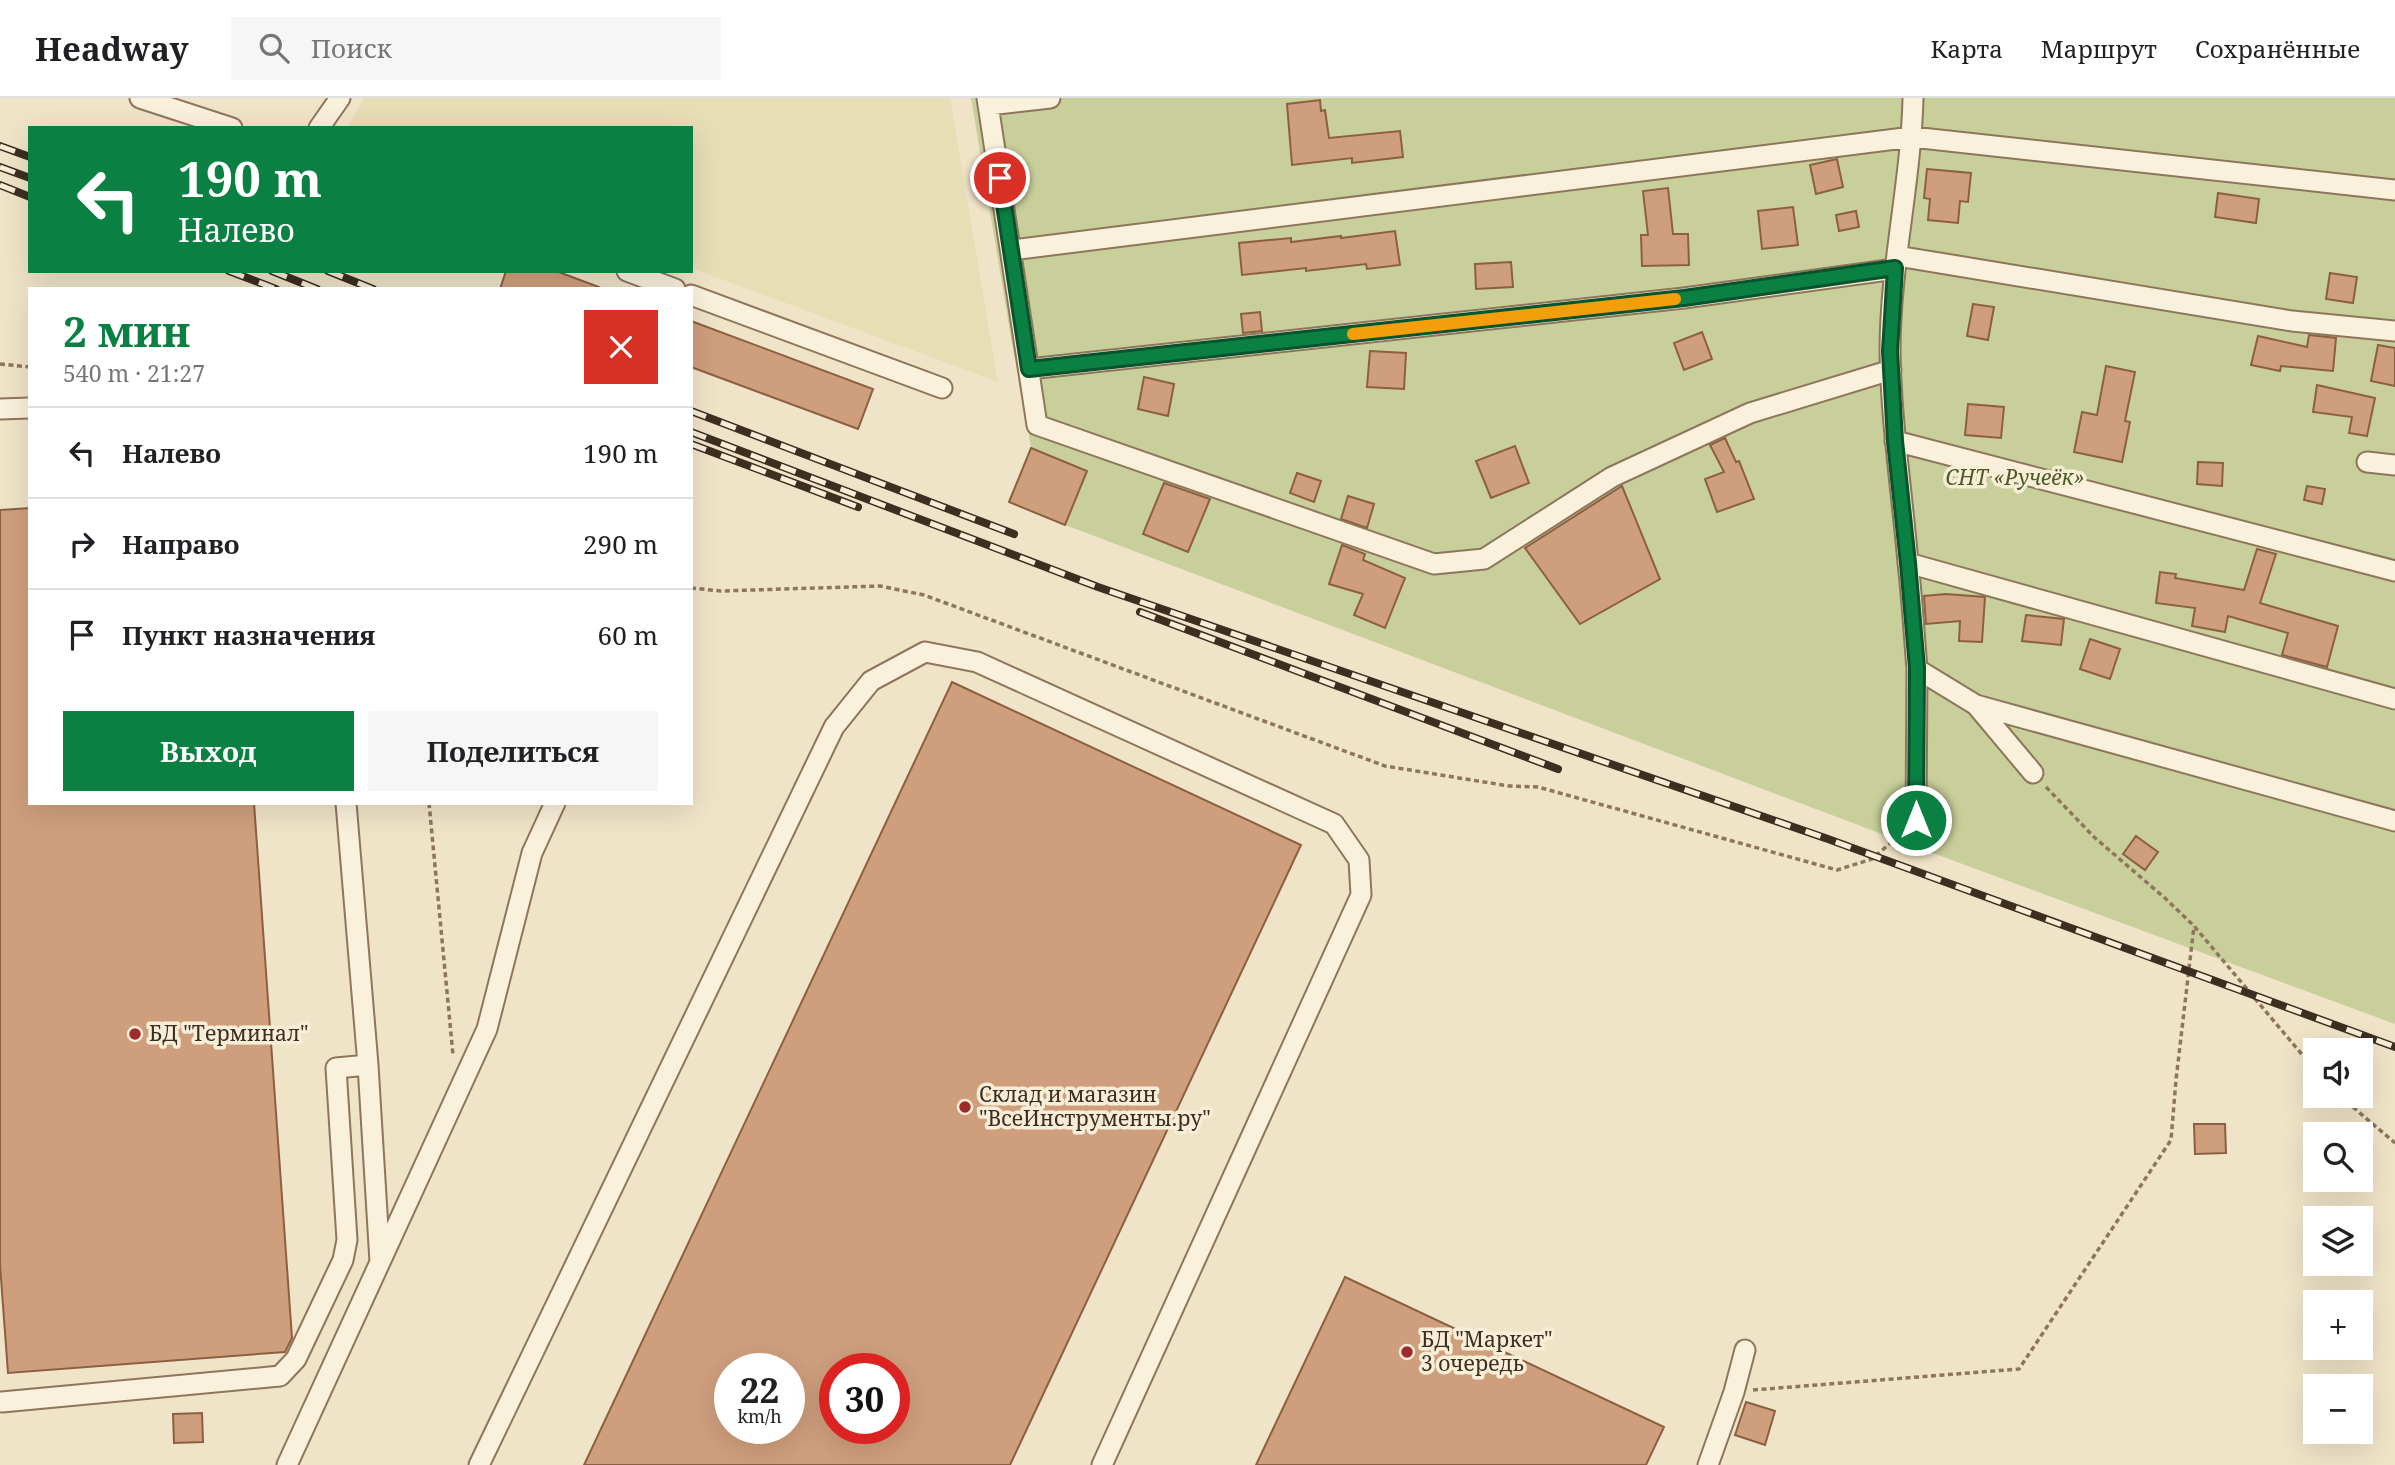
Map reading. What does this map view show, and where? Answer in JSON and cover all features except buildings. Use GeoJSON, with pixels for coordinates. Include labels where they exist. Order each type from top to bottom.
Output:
{"type":"FeatureCollection","features":[{"type":"Feature","properties":{"kind":"street"},"geometry":{"type":"LineString","coordinates":[[140,98],[226,126]]}},
{"type":"Feature","properties":{"kind":"street"},"geometry":{"type":"LineString","coordinates":[[320,126],[340,98]]}},
{"type":"Feature","properties":{"kind":"street"},"geometry":{"type":"LineString","coordinates":[[1050,98],[988,102],[1037,425],[1434,564],[1484,559],[1612,477],[1750,413],[1891,370]]}},
{"type":"Feature","properties":{"kind":"street"},"geometry":{"type":"LineString","coordinates":[[1913,98],[1912,137],[1896,262],[1891,370],[1895,441],[1917,668],[1916,820]]}},
{"type":"Feature","properties":{"kind":"street"},"geometry":{"type":"LineString","coordinates":[[1012,250],[1912,137],[2395,190]]}},
{"type":"Feature","properties":{"kind":"street"},"geometry":{"type":"LineString","coordinates":[[1029,369],[1684,298],[1896,262],[2292,321],[2395,331]]}},
{"type":"Feature","properties":{"kind":"street"},"geometry":{"type":"LineString","coordinates":[[632,273],[670,287]]}},
{"type":"Feature","properties":{"kind":"street"},"geometry":{"type":"LineString","coordinates":[[693,296],[942,388]]}},
{"type":"Feature","properties":{"kind":"street"},"geometry":{"type":"LineString","coordinates":[[0,409],[28,408]]}},
{"type":"Feature","properties":{"kind":"street"},"geometry":{"type":"LineString","coordinates":[[1895,441],[2395,571]]}},
{"type":"Feature","properties":{"kind":"street"},"geometry":{"type":"LineString","coordinates":[[2367,462],[2395,465]]}},
{"type":"Feature","properties":{"kind":"street"},"geometry":{"type":"LineString","coordinates":[[1908,563],[2395,699]]}},
{"type":"Feature","properties":{"kind":"street"},"geometry":{"type":"LineString","coordinates":[[479,1465],[834,727],[872,681],[925,652],[977,662],[1334,824],[1359,860],[1361,895],[1102,1465]]}},
{"type":"Feature","properties":{"kind":"street"},"geometry":{"type":"LineString","coordinates":[[1917,668],[1976,705],[2395,821]]}},
{"type":"Feature","properties":{"kind":"street"},"geometry":{"type":"LineString","coordinates":[[1976,705],[2033,773]]}},
{"type":"Feature","properties":{"kind":"street"},"geometry":{"type":"LineString","coordinates":[[346,805],[368,1065],[380,1262]]}},
{"type":"Feature","properties":{"kind":"street"},"geometry":{"type":"LineString","coordinates":[[287,1465],[487,1029],[532,853],[554,805]]}},
{"type":"Feature","properties":{"kind":"street"},"geometry":{"type":"LineString","coordinates":[[2,1402],[280,1376],[296,1359],[344,1260],[347,1240],[337,1068],[368,1065]]}},
{"type":"Feature","properties":{"kind":"street"},"geometry":{"type":"LineString","coordinates":[[1708,1465],[1734,1392],[1745,1350]]}},
{"type":"Feature","properties":{"kind":"path"},"geometry":{"type":"LineString","coordinates":[[0,364],[28,367]]}},
{"type":"Feature","properties":{"kind":"path"},"geometry":{"type":"LineString","coordinates":[[693,588],[721,591],[880,586],[924,595],[1385,766],[1509,786],[1538,787],[1838,870],[1872,859],[1916,820]]}},
{"type":"Feature","properties":{"kind":"path"},"geometry":{"type":"LineString","coordinates":[[2033,773],[2094,837],[2166,898],[2194,926],[2303,1056]]}},
{"type":"Feature","properties":{"kind":"path"},"geometry":{"type":"LineString","coordinates":[[429,805],[457,1095]]}},
{"type":"Feature","properties":{"kind":"path"},"geometry":{"type":"LineString","coordinates":[[1734,1392],[2019,1369],[2171,1140],[2194,926]]}},
{"type":"Feature","properties":{"kind":"path"},"geometry":{"type":"LineString","coordinates":[[2354,1108],[2395,1143]]}},
{"type":"Feature","properties":{"kind":"shaded area"},"geometry":{"type":"Polygon","coordinates":[[[364,98],[950,98],[998,382],[693,269],[693,126],[348,126],[364,98]]]}},
{"type":"Feature","properties":{"kind":"green space","name":"СНТ «Ручеёк»"},"geometry":{"type":"Polygon","coordinates":[[[971,98],[2395,98],[2395,1024],[1911,845],[1044,517],[971,98]]]}},
{"type":"Feature","properties":{"kind":"railway"},"geometry":{"type":"LineString","coordinates":[[0,146],[28,156]]}},
{"type":"Feature","properties":{"kind":"railway"},"geometry":{"type":"LineString","coordinates":[[0,167],[28,177]]}},
{"type":"Feature","properties":{"kind":"railway"},"geometry":{"type":"LineString","coordinates":[[0,185],[28,196]]}},
{"type":"Feature","properties":{"kind":"railway"},"geometry":{"type":"LineString","coordinates":[[234,273],[271,287]]}},
{"type":"Feature","properties":{"kind":"railway"},"geometry":{"type":"LineString","coordinates":[[277,273],[312,287]]}},
{"type":"Feature","properties":{"kind":"railway"},"geometry":{"type":"LineString","coordinates":[[333,273],[368,287]]}},
{"type":"Feature","properties":{"kind":"railway"},"geometry":{"type":"LineString","coordinates":[[693,412],[1014,534]]}},
{"type":"Feature","properties":{"kind":"railway"},"geometry":{"type":"LineString","coordinates":[[693,433],[1098,587],[1828,839],[2395,1047]]}},
{"type":"Feature","properties":{"kind":"railway"},"geometry":{"type":"LineString","coordinates":[[693,445],[858,507]]}},
{"type":"Feature","properties":{"kind":"railway"},"geometry":{"type":"LineString","coordinates":[[1140,612],[1558,769]]}},
{"type":"Feature","properties":{"kind":"slow traffic"},"geometry":{"type":"LineString","coordinates":[[1353,334],[1675,299]]}},
{"type":"Feature","properties":{"kind":"place","name":"БД \"Терминал\""},"geometry":{"type":"Point","coordinates":[135,1034]}},
{"type":"Feature","properties":{"kind":"place","name":"Склад и магазин \"ВсеИнструменты.ру\""},"geometry":{"type":"Point","coordinates":[965,1107]}},
{"type":"Feature","properties":{"kind":"place","name":"БД \"Маркет\" 3 очередь"},"geometry":{"type":"Point","coordinates":[1407,1352]}},
{"type":"Feature","properties":{"kind":"route"},"geometry":{"type":"LineString","coordinates":[[1000,178],[1029,369],[1684,298],[1895,268],[1890,351],[1895,441],[1917,668],[1916,820]]}}]}
